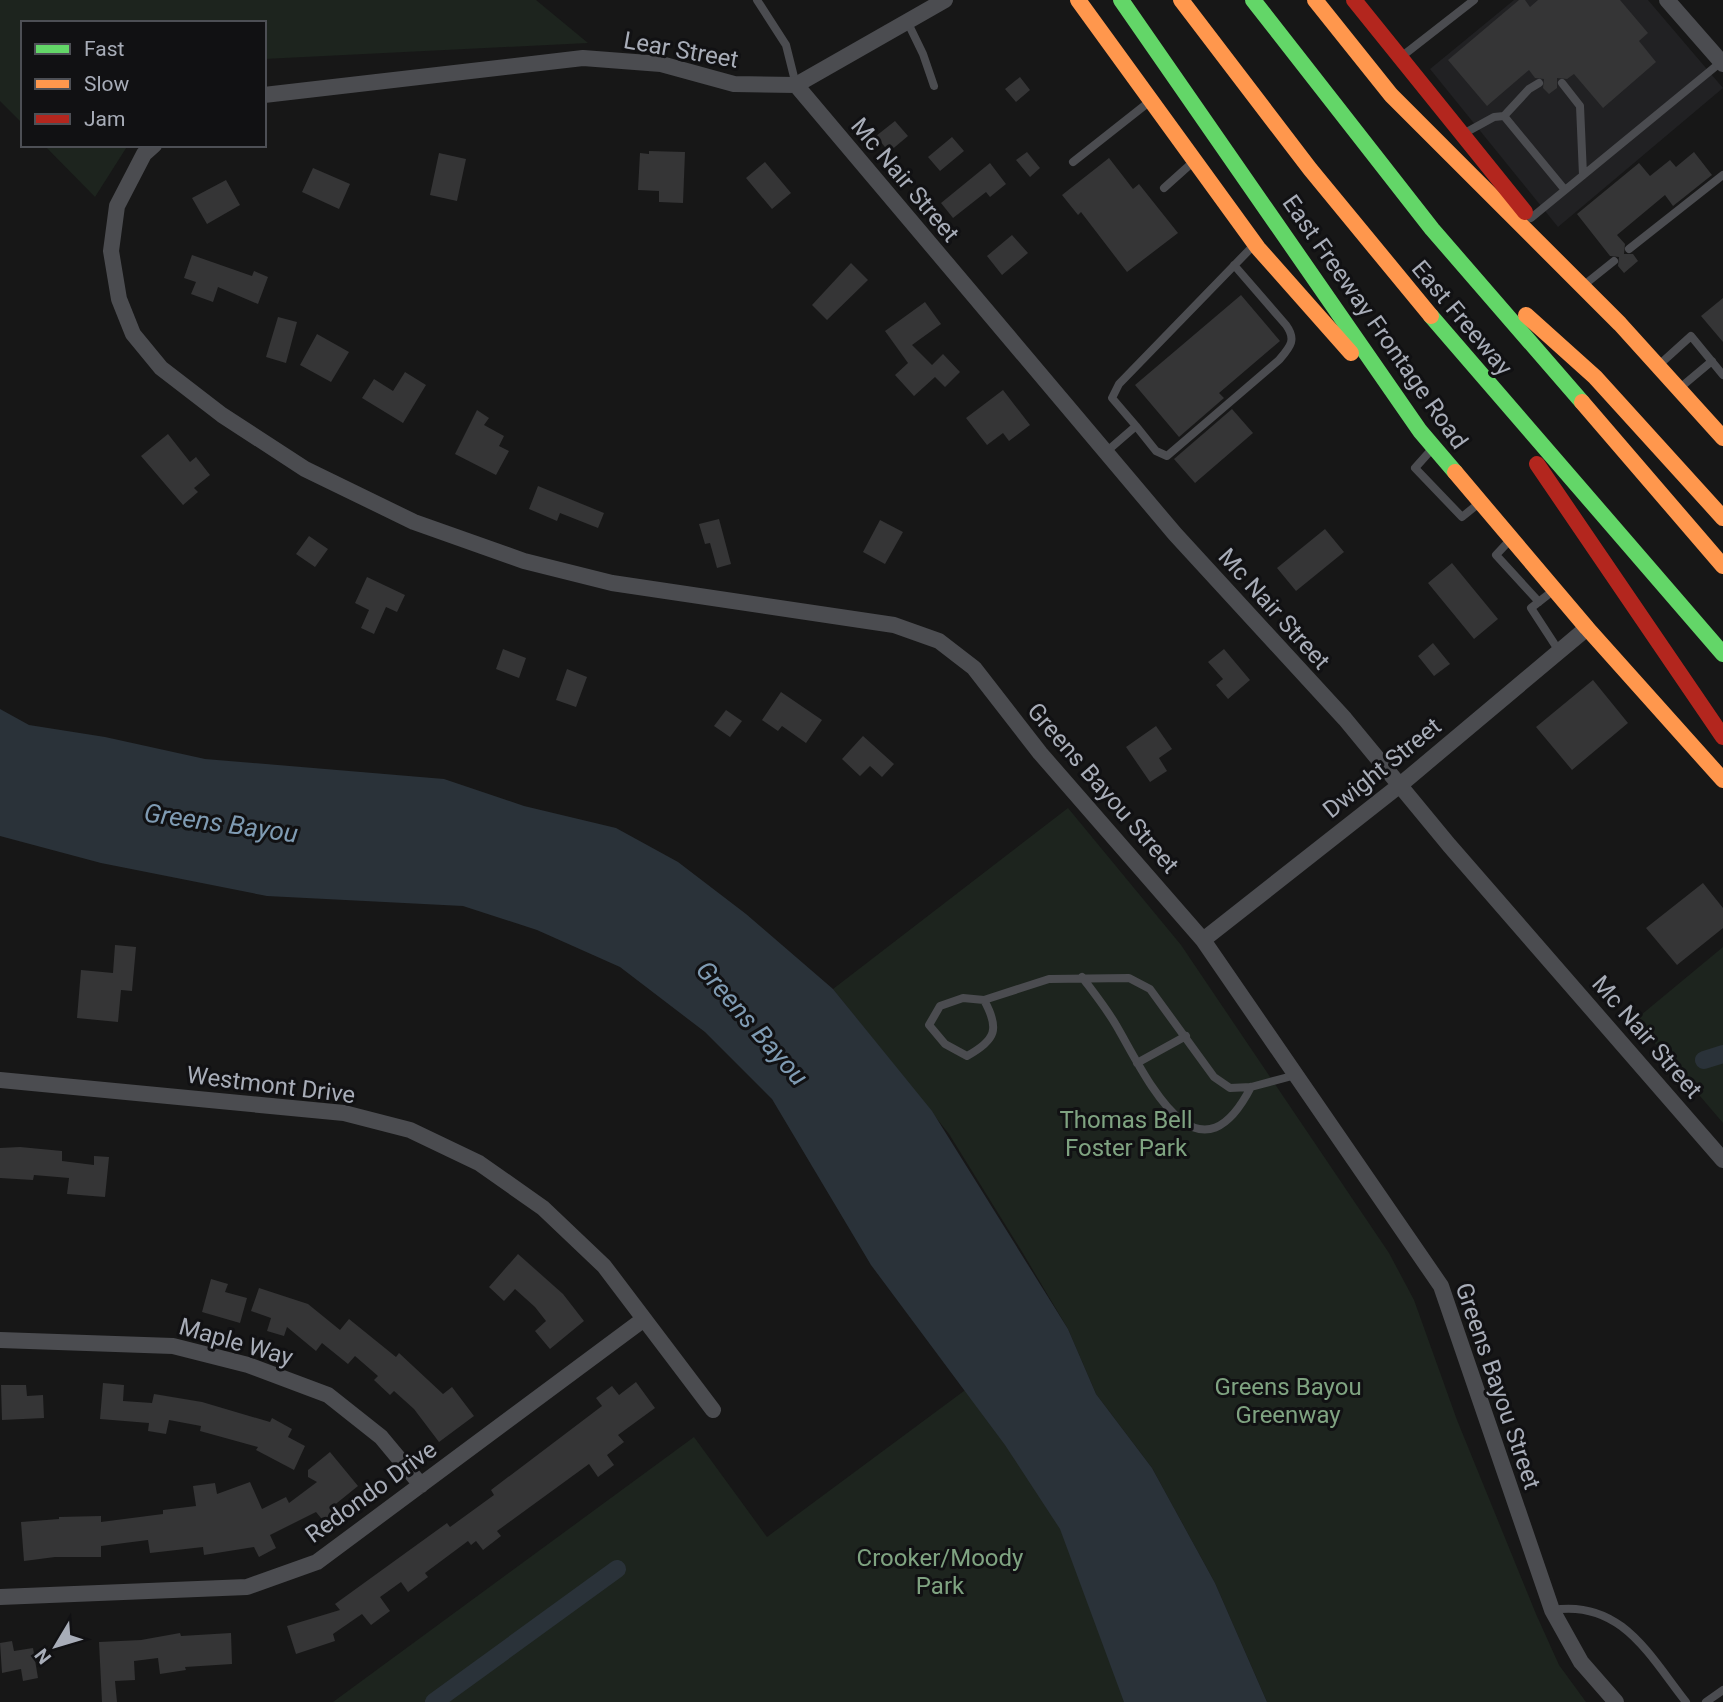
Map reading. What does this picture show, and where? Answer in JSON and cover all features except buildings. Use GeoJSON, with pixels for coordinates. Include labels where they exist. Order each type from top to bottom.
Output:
{"type":"FeatureCollection","features":[{"type":"Feature","properties":{"kind":"main road"},"geometry":{"type":"LineString","coordinates":[[1078,0],[1149,102],[1255,244],[1420,431]]}},
{"type":"Feature","properties":{"kind":"main road","name":"East Freeway Frontage Road"},"geometry":{"type":"LineString","coordinates":[[1121,0],[1420,431],[1587,628],[1723,780]]}},
{"type":"Feature","properties":{"kind":"main road","name":"East Freeway"},"geometry":{"type":"LineString","coordinates":[[1181,0],[1323,187],[1474,367],[1723,654]]}},
{"type":"Feature","properties":{"kind":"main road","name":"East Freeway"},"geometry":{"type":"LineString","coordinates":[[1253,0],[1432,229],[1723,566]]}},
{"type":"Feature","properties":{"kind":"main road"},"geometry":{"type":"LineString","coordinates":[[1315,0],[1391,96],[1584,285],[1723,438]]}},
{"type":"Feature","properties":{"kind":"main road"},"geometry":{"type":"LineString","coordinates":[[1354,0],[1584,285]]}},
{"type":"Feature","properties":{"kind":"main road"},"geometry":{"type":"LineString","coordinates":[[1432,229],[1595,377],[1723,518]]}},
{"type":"Feature","properties":{"kind":"main road"},"geometry":{"type":"LineString","coordinates":[[1474,367],[1602,564],[1723,737]]}},
{"type":"Feature","properties":{"kind":"street"},"geometry":{"type":"LineString","coordinates":[[1667,0],[1722,63]]}},
{"type":"Feature","properties":{"kind":"street","name":"Lear Street"},"geometry":{"type":"LineString","coordinates":[[266,95],[583,58],[661,64],[734,85],[796,85],[944,1]]}},
{"type":"Feature","properties":{"kind":"street","name":"Mc Nair Street"},"geometry":{"type":"LineString","coordinates":[[796,85],[1106,452],[1400,785],[1723,1160]]}},
{"type":"Feature","properties":{"kind":"street","name":"Greens Bayou Street"},"geometry":{"type":"LineString","coordinates":[[152,147],[144,154],[117,206],[111,251],[124,311],[134,334],[161,368],[222,415],[305,469],[415,522],[524,561],[661,592],[894,625],[939,640],[974,668],[1040,753],[1203,940],[1441,1286],[1552,1610],[1581,1662],[1616,1702]]}},
{"type":"Feature","properties":{"kind":"street","name":"Dwight Street"},"geometry":{"type":"LineString","coordinates":[[1203,940],[1400,785],[1587,628]]}},
{"type":"Feature","properties":{"kind":"street","name":"Westmont Drive"},"geometry":{"type":"LineString","coordinates":[[0,1080],[344,1113],[410,1130],[479,1163],[543,1208],[604,1266],[713,1410]]}},
{"type":"Feature","properties":{"kind":"street","name":"Redondo Drive"},"geometry":{"type":"LineString","coordinates":[[0,1597],[247,1587],[317,1562],[644,1319]]}},
{"type":"Feature","properties":{"kind":"street","name":"Maple Way"},"geometry":{"type":"LineString","coordinates":[[0,1340],[77,1340],[173,1346],[248,1365],[328,1395],[381,1437],[421,1485]]}},
{"type":"Feature","properties":{"kind":"lane"},"geometry":{"type":"LineString","coordinates":[[757,0],[786,45],[796,85]]}},
{"type":"Feature","properties":{"kind":"lane"},"geometry":{"type":"LineString","coordinates":[[1399,58],[1474,0]]}},
{"type":"Feature","properties":{"kind":"lane"},"geometry":{"type":"LineString","coordinates":[[907,22],[923,54],[934,86]]}},
{"type":"Feature","properties":{"kind":"lane"},"geometry":{"type":"LineString","coordinates":[[1531,218],[1722,63]]}},
{"type":"Feature","properties":{"kind":"lane"},"geometry":{"type":"LineString","coordinates":[[1461,135],[1494,117],[1504,116],[1529,89],[1539,83]]}},
{"type":"Feature","properties":{"kind":"lane"},"geometry":{"type":"LineString","coordinates":[[1562,83],[1580,106],[1583,175]]}},
{"type":"Feature","properties":{"kind":"lane"},"geometry":{"type":"LineString","coordinates":[[1073,162],[1149,102]]}},
{"type":"Feature","properties":{"kind":"lane"},"geometry":{"type":"LineString","coordinates":[[1504,116],[1565,190]]}},
{"type":"Feature","properties":{"kind":"lane"},"geometry":{"type":"LineString","coordinates":[[1164,188],[1193,162]]}},
{"type":"Feature","properties":{"kind":"lane"},"geometry":{"type":"LineString","coordinates":[[1629,249],[1723,175]]}},
{"type":"Feature","properties":{"kind":"lane"},"geometry":{"type":"LineString","coordinates":[[1234,264],[1293,334],[1293,343],[1279,360],[1167,456],[1156,451],[1112,398],[1114,391],[1155,344],[1205,297],[1234,264],[1255,244]]}},
{"type":"Feature","properties":{"kind":"lane"},"geometry":{"type":"LineString","coordinates":[[1584,285],[1614,261]]}},
{"type":"Feature","properties":{"kind":"lane"},"geometry":{"type":"LineString","coordinates":[[1658,366],[1691,336],[1723,374]]}},
{"type":"Feature","properties":{"kind":"lane"},"geometry":{"type":"LineString","coordinates":[[1678,389],[1712,361]]}},
{"type":"Feature","properties":{"kind":"lane"},"geometry":{"type":"LineString","coordinates":[[1106,452],[1136,426]]}},
{"type":"Feature","properties":{"kind":"lane"},"geometry":{"type":"LineString","coordinates":[[1433,447],[1415,468],[1462,517],[1480,502]]}},
{"type":"Feature","properties":{"kind":"lane"},"geometry":{"type":"LineString","coordinates":[[1511,539],[1496,555],[1539,602]]}},
{"type":"Feature","properties":{"kind":"lane"},"geometry":{"type":"LineString","coordinates":[[1554,589],[1531,608],[1559,651]]}},
{"type":"Feature","properties":{"kind":"lane"},"geometry":{"type":"LineString","coordinates":[[1082,977],[1106,1008],[1168,1110],[1178,1120],[1195,1128],[1218,1128],[1238,1112],[1251,1087]]}},
{"type":"Feature","properties":{"kind":"lane"},"geometry":{"type":"LineString","coordinates":[[984,999],[995,1020],[994,1032],[985,1047],[967,1056],[945,1044],[929,1025],[940,1006],[962,998],[984,999],[1049,979],[1129,978],[1150,989],[1214,1077],[1230,1088],[1251,1087],[1296,1075]]}},
{"type":"Feature","properties":{"kind":"lane"},"geometry":{"type":"LineString","coordinates":[[1137,1063],[1186,1036]]}},
{"type":"Feature","properties":{"kind":"lane"},"geometry":{"type":"LineString","coordinates":[[1552,1610],[1575,1606],[1591,1609],[1631,1632],[1686,1702]]}},
{"type":"Feature","properties":{"kind":"lane"},"geometry":{"type":"LineString","coordinates":[[1706,1702],[1723,1690]]}},
{"type":"Feature","properties":{"kind":"shaded area"},"geometry":{"type":"Polygon","coordinates":[[[1514,0],[1648,0],[1723,88],[1558,227],[1430,69],[1514,0]]]}},
{"type":"Feature","properties":{"kind":"green space"},"geometry":{"type":"Polygon","coordinates":[[[0,0],[536,0],[588,43],[266,59],[266,21],[21,21],[21,122],[0,101],[0,0]]]}},
{"type":"Feature","properties":{"kind":"green space"},"geometry":{"type":"Polygon","coordinates":[[[46,147],[127,147],[95,197],[46,147]]]}},
{"type":"Feature","properties":{"kind":"green space"},"geometry":{"type":"Polygon","coordinates":[[[1068,808],[1181,945],[1389,1253],[1414,1300],[1457,1420],[1536,1614],[1559,1665],[1586,1702],[1267,1702],[1215,1583],[1152,1468],[1096,1394],[1068,1329],[1021,1250],[949,1134],[833,989],[1068,808]]]}},
{"type":"Feature","properties":{"kind":"green space"},"geometry":{"type":"Polygon","coordinates":[[[1723,947],[1723,1123],[1635,1020],[1723,947]]]}},
{"type":"Feature","properties":{"kind":"green space","name":"Crooker/Moody Park"},"geometry":{"type":"Polygon","coordinates":[[[972,1385],[1052,1501],[1134,1702],[333,1702],[694,1437],[767,1537],[972,1385]]]}},
{"type":"Feature","properties":{"kind":"water","name":"Greens Bayou"},"geometry":{"type":"Polygon","coordinates":[[[0,709],[29,725],[105,737],[205,759],[444,779],[524,806],[616,828],[678,862],[746,914],[833,989],[932,1111],[1068,1329],[1096,1394],[1152,1468],[1215,1583],[1267,1702],[1124,1702],[1060,1529],[1005,1445],[871,1265],[772,1099],[705,1032],[620,967],[537,930],[463,906],[267,896],[101,863],[0,836],[0,709]]]}},
{"type":"Feature","properties":{"kind":"waterway"},"geometry":{"type":"LineString","coordinates":[[1704,1060],[1723,1054]]}},
{"type":"Feature","properties":{"kind":"waterway"},"geometry":{"type":"LineString","coordinates":[[434,1702],[617,1569]]}},
{"type":"Feature","properties":{"kind":"traffic: fast"},"geometry":{"type":"LineString","coordinates":[[1121,0],[1420,431],[1455,472]]}},
{"type":"Feature","properties":{"kind":"traffic: fast"},"geometry":{"type":"LineString","coordinates":[[1253,0],[1432,229],[1582,402]]}},
{"type":"Feature","properties":{"kind":"traffic: fast"},"geometry":{"type":"LineString","coordinates":[[1431,316],[1723,654]]}},
{"type":"Feature","properties":{"kind":"traffic: slow"},"geometry":{"type":"LineString","coordinates":[[1078,0],[1258,248],[1351,353]]}},
{"type":"Feature","properties":{"kind":"traffic: slow"},"geometry":{"type":"LineString","coordinates":[[1181,0],[1310,169],[1431,316]]}},
{"type":"Feature","properties":{"kind":"traffic: slow"},"geometry":{"type":"LineString","coordinates":[[1315,0],[1391,95],[1620,324],[1723,438]]}},
{"type":"Feature","properties":{"kind":"traffic: slow"},"geometry":{"type":"LineString","coordinates":[[1526,315],[1595,377],[1723,518]]}},
{"type":"Feature","properties":{"kind":"traffic: slow"},"geometry":{"type":"LineString","coordinates":[[1582,402],[1723,566]]}},
{"type":"Feature","properties":{"kind":"traffic: slow"},"geometry":{"type":"LineString","coordinates":[[1455,472],[1587,628],[1723,780]]}},
{"type":"Feature","properties":{"kind":"traffic: jam"},"geometry":{"type":"LineString","coordinates":[[1354,0],[1525,212]]}},
{"type":"Feature","properties":{"kind":"traffic: jam"},"geometry":{"type":"LineString","coordinates":[[1537,464],[1723,737]]}},
{"type":"Feature","properties":{"kind":"park label","name":"Thomas Bell Foster Park"},"geometry":{"type":"Point","coordinates":[1126,1134]}},
{"type":"Feature","properties":{"kind":"park label","name":"Greens Bayou Greenway"},"geometry":{"type":"Point","coordinates":[1288,1401]}}]}
